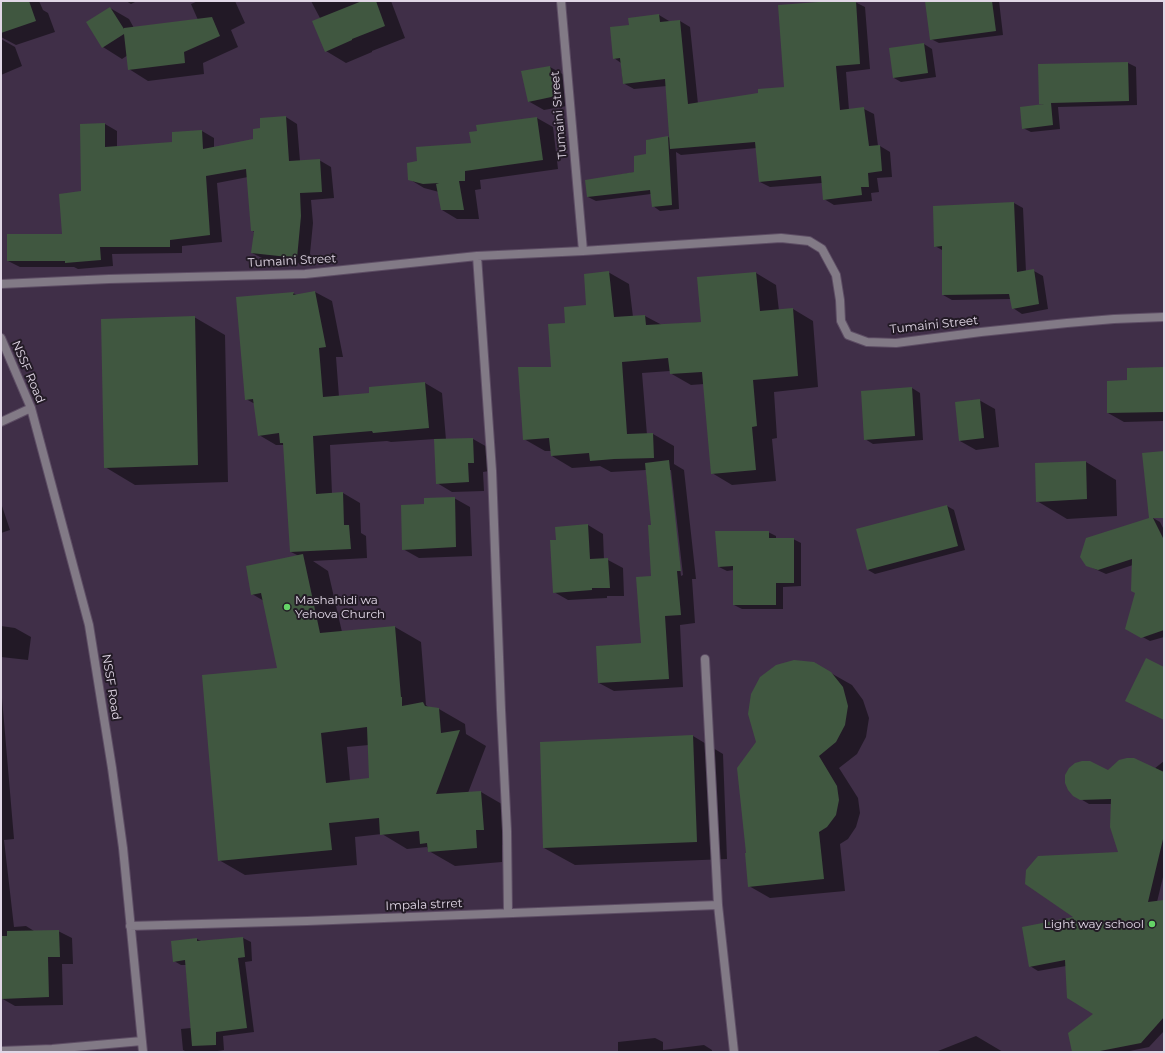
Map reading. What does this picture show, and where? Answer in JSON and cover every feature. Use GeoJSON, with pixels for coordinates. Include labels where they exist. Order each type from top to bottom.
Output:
{"type":"FeatureCollection","features":[{"type":"Feature","properties":{"kind":"street","name":"Tumaini Street"},"geometry":{"type":"LineString","coordinates":[[561,1],[583,251]]}},
{"type":"Feature","properties":{"kind":"street","name":"Tumaini Street"},"geometry":{"type":"LineString","coordinates":[[1,284],[109,279],[305,274],[477,256],[583,251],[781,238],[809,241],[822,250],[836,275],[840,300],[841,321],[848,335],[867,342],[896,343],[1067,323],[1164,317]]}},
{"type":"Feature","properties":{"kind":"street"},"geometry":{"type":"LineString","coordinates":[[477,256],[492,471],[507,831],[508,913]]}},
{"type":"Feature","properties":{"kind":"street","name":"NSSF Road"},"geometry":{"type":"LineString","coordinates":[[1,338],[32,408],[89,625],[123,848],[143,1052]]}},
{"type":"Feature","properties":{"kind":"street"},"geometry":{"type":"LineString","coordinates":[[1,422],[32,408]]}},
{"type":"Feature","properties":{"kind":"street"},"geometry":{"type":"LineString","coordinates":[[705,659],[718,905],[734,1052]]}},
{"type":"Feature","properties":{"kind":"street","name":"Impala strret"},"geometry":{"type":"LineString","coordinates":[[130,926],[307,921],[718,905]]}},
{"type":"Feature","properties":{"kind":"street"},"geometry":{"type":"LineString","coordinates":[[1,1051],[52,1049],[142,1042]]}},
{"type":"Feature","properties":{"kind":"building"},"geometry":{"type":"Polygon","coordinates":[[[1,1],[29,1],[36,21],[1,33],[1,1]]]}},
{"type":"Feature","properties":{"kind":"building"},"geometry":{"type":"Polygon","coordinates":[[[362,1],[376,1],[385,26],[325,52],[312,21],[362,1]]]}},
{"type":"Feature","properties":{"kind":"building"},"geometry":{"type":"Polygon","coordinates":[[[832,1],[856,1],[860,64],[836,66],[840,110],[864,107],[869,146],[880,145],[882,171],[868,173],[869,187],[861,187],[862,195],[823,200],[821,176],[759,182],[755,142],[670,149],[665,79],[623,84],[620,58],[613,59],[610,27],[629,25],[628,18],[659,14],[660,22],[680,20],[688,104],[758,93],[758,89],[784,87],[778,5],[832,1]]]}},
{"type":"Feature","properties":{"kind":"building"},"geometry":{"type":"Polygon","coordinates":[[[925,1],[992,1],[996,31],[930,40],[925,1]]]}},
{"type":"Feature","properties":{"kind":"building"},"geometry":{"type":"Polygon","coordinates":[[[110,7],[124,29],[212,17],[220,36],[184,52],[185,63],[128,70],[124,34],[102,48],[86,22],[110,7]]]}},
{"type":"Feature","properties":{"kind":"building"},"geometry":{"type":"Polygon","coordinates":[[[924,43],[928,73],[893,78],[889,48],[924,43]]]}},
{"type":"Feature","properties":{"kind":"building"},"geometry":{"type":"Polygon","coordinates":[[[1128,62],[1129,101],[1051,103],[1053,125],[1022,129],[1020,107],[1044,104],[1039,104],[1038,64],[1128,62]]]}},
{"type":"Feature","properties":{"kind":"building"},"geometry":{"type":"Polygon","coordinates":[[[550,66],[556,96],[528,102],[521,71],[550,66]]]}},
{"type":"Feature","properties":{"kind":"building"},"geometry":{"type":"Polygon","coordinates":[[[286,116],[289,161],[320,159],[322,192],[300,193],[301,216],[297,258],[251,253],[254,231],[251,231],[246,169],[206,176],[210,235],[170,240],[170,247],[100,247],[101,260],[65,263],[65,261],[7,261],[7,234],[62,234],[59,194],[81,191],[80,124],[105,123],[105,147],[172,142],[172,132],[202,130],[203,149],[253,139],[253,129],[260,128],[260,118],[286,116]]]}},
{"type":"Feature","properties":{"kind":"building"},"geometry":{"type":"Polygon","coordinates":[[[537,117],[543,160],[465,171],[465,181],[459,181],[464,210],[441,210],[436,184],[439,183],[423,184],[408,180],[407,163],[417,161],[416,147],[471,143],[469,132],[477,131],[476,125],[537,117]]]}},
{"type":"Feature","properties":{"kind":"building"},"geometry":{"type":"Polygon","coordinates":[[[668,136],[672,205],[652,207],[650,190],[587,197],[585,180],[634,172],[634,156],[646,154],[646,140],[668,136]]]}},
{"type":"Feature","properties":{"kind":"building"},"geometry":{"type":"Polygon","coordinates":[[[1014,202],[1017,272],[1034,269],[1039,304],[1012,309],[1009,294],[942,295],[942,246],[934,247],[933,206],[1014,202]]]}},
{"type":"Feature","properties":{"kind":"building"},"geometry":{"type":"Polygon","coordinates":[[[609,271],[614,317],[645,315],[646,325],[701,322],[697,277],[756,272],[760,311],[793,308],[798,376],[753,380],[757,426],[752,427],[756,470],[711,474],[702,372],[670,374],[668,358],[622,362],[627,434],[653,433],[654,458],[590,461],[589,453],[551,456],[549,438],[523,440],[518,367],[551,367],[548,324],[565,323],[564,307],[586,305],[584,274],[609,271]]]}},
{"type":"Feature","properties":{"kind":"building"},"geometry":{"type":"Polygon","coordinates":[[[315,291],[326,347],[319,348],[323,397],[369,393],[369,387],[425,382],[429,428],[313,436],[316,494],[343,492],[344,525],[349,525],[351,549],[290,552],[283,443],[280,443],[279,433],[258,436],[253,399],[245,400],[236,297],[294,292],[293,295],[315,291]]]}},
{"type":"Feature","properties":{"kind":"building"},"geometry":{"type":"Polygon","coordinates":[[[195,316],[198,465],[104,468],[101,319],[195,316]]]}},
{"type":"Feature","properties":{"kind":"building"},"geometry":{"type":"Polygon","coordinates":[[[1164,367],[1164,412],[1107,413],[1107,381],[1127,380],[1127,368],[1164,367]]]}},
{"type":"Feature","properties":{"kind":"building"},"geometry":{"type":"Polygon","coordinates":[[[912,387],[915,436],[864,440],[861,391],[912,387]]]}},
{"type":"Feature","properties":{"kind":"building"},"geometry":{"type":"Polygon","coordinates":[[[980,399],[984,438],[959,441],[955,402],[980,399]]]}},
{"type":"Feature","properties":{"kind":"building"},"geometry":{"type":"Polygon","coordinates":[[[473,438],[474,463],[468,463],[469,482],[436,484],[434,439],[473,438]]]}},
{"type":"Feature","properties":{"kind":"building"},"geometry":{"type":"Polygon","coordinates":[[[1164,451],[1164,518],[1153,518],[1164,540],[1164,630],[1141,638],[1125,629],[1135,593],[1131,591],[1132,559],[1098,570],[1086,566],[1080,557],[1086,538],[1149,518],[1142,453],[1164,451]]]}},
{"type":"Feature","properties":{"kind":"building"},"geometry":{"type":"Polygon","coordinates":[[[669,460],[681,571],[677,571],[681,615],[665,616],[669,679],[598,683],[596,646],[641,643],[636,577],[651,576],[648,525],[651,525],[645,463],[669,460]]]}},
{"type":"Feature","properties":{"kind":"building"},"geometry":{"type":"Polygon","coordinates":[[[1086,461],[1087,499],[1036,502],[1035,463],[1086,461]]]}},
{"type":"Feature","properties":{"kind":"building"},"geometry":{"type":"Polygon","coordinates":[[[455,497],[456,547],[402,550],[401,505],[424,504],[424,498],[455,497]]]}},
{"type":"Feature","properties":{"kind":"building"},"geometry":{"type":"Polygon","coordinates":[[[947,505],[958,546],[867,570],[856,529],[947,505]]]}},
{"type":"Feature","properties":{"kind":"building"},"geometry":{"type":"Polygon","coordinates":[[[588,524],[590,559],[608,558],[610,588],[592,588],[592,590],[553,593],[550,540],[556,540],[555,527],[588,524]]]}},
{"type":"Feature","properties":{"kind":"building"},"geometry":{"type":"Polygon","coordinates":[[[715,531],[769,531],[769,538],[794,538],[794,583],[776,583],[776,605],[733,605],[733,566],[718,567],[715,531]]]}},
{"type":"Feature","properties":{"kind":"building"},"geometry":{"type":"Polygon","coordinates":[[[303,554],[320,633],[395,626],[402,706],[423,702],[425,706],[439,708],[441,733],[460,730],[436,794],[481,791],[484,830],[476,830],[477,848],[428,852],[427,843],[420,844],[419,831],[380,835],[379,818],[329,823],[332,850],[218,861],[202,675],[277,668],[261,593],[251,595],[246,566],[303,554]],[[367,727],[321,733],[326,783],[369,778],[367,727]]]}},
{"type":"Feature","properties":{"kind":"building"},"geometry":{"type":"Polygon","coordinates":[[[1146,658],[1164,667],[1164,720],[1125,701],[1146,658]]]}},
{"type":"Feature","properties":{"kind":"building"},"geometry":{"type":"Polygon","coordinates":[[[794,660],[814,662],[831,672],[843,687],[848,706],[845,725],[836,742],[819,756],[837,786],[839,800],[836,815],[827,827],[819,832],[824,879],[748,887],[737,768],[756,742],[748,714],[751,694],[760,677],[776,665],[794,660]]]}},
{"type":"Feature","properties":{"kind":"building"},"geometry":{"type":"Polygon","coordinates":[[[693,735],[697,842],[543,848],[540,742],[693,735]]]}},
{"type":"Feature","properties":{"kind":"building"},"geometry":{"type":"Polygon","coordinates":[[[1134,758],[1164,772],[1164,835],[1148,902],[1164,900],[1164,1017],[1141,1043],[1095,1052],[1072,1052],[1068,1033],[1093,1014],[1067,998],[1065,960],[1029,967],[1022,927],[1073,917],[1025,884],[1026,870],[1038,856],[1118,852],[1110,827],[1111,799],[1080,800],[1073,796],[1068,790],[1065,783],[1065,775],[1069,768],[1075,763],[1082,761],[1090,761],[1108,770],[1119,760],[1134,758]]]}},
{"type":"Feature","properties":{"kind":"building"},"geometry":{"type":"Polygon","coordinates":[[[59,930],[60,957],[48,957],[49,997],[1,999],[1,936],[7,936],[7,931],[59,930]]]}},
{"type":"Feature","properties":{"kind":"building"},"geometry":{"type":"Polygon","coordinates":[[[243,937],[245,957],[238,958],[247,1028],[216,1032],[216,1045],[192,1046],[185,960],[173,962],[171,941],[197,938],[197,941],[243,937]]]}},
{"type":"Feature","properties":{"kind":"place","name":"Mashahidi wa Yehova Church"},"geometry":{"type":"Point","coordinates":[287,607]}},
{"type":"Feature","properties":{"kind":"place","name":"Light way school"},"geometry":{"type":"Point","coordinates":[1152,924]}}]}
